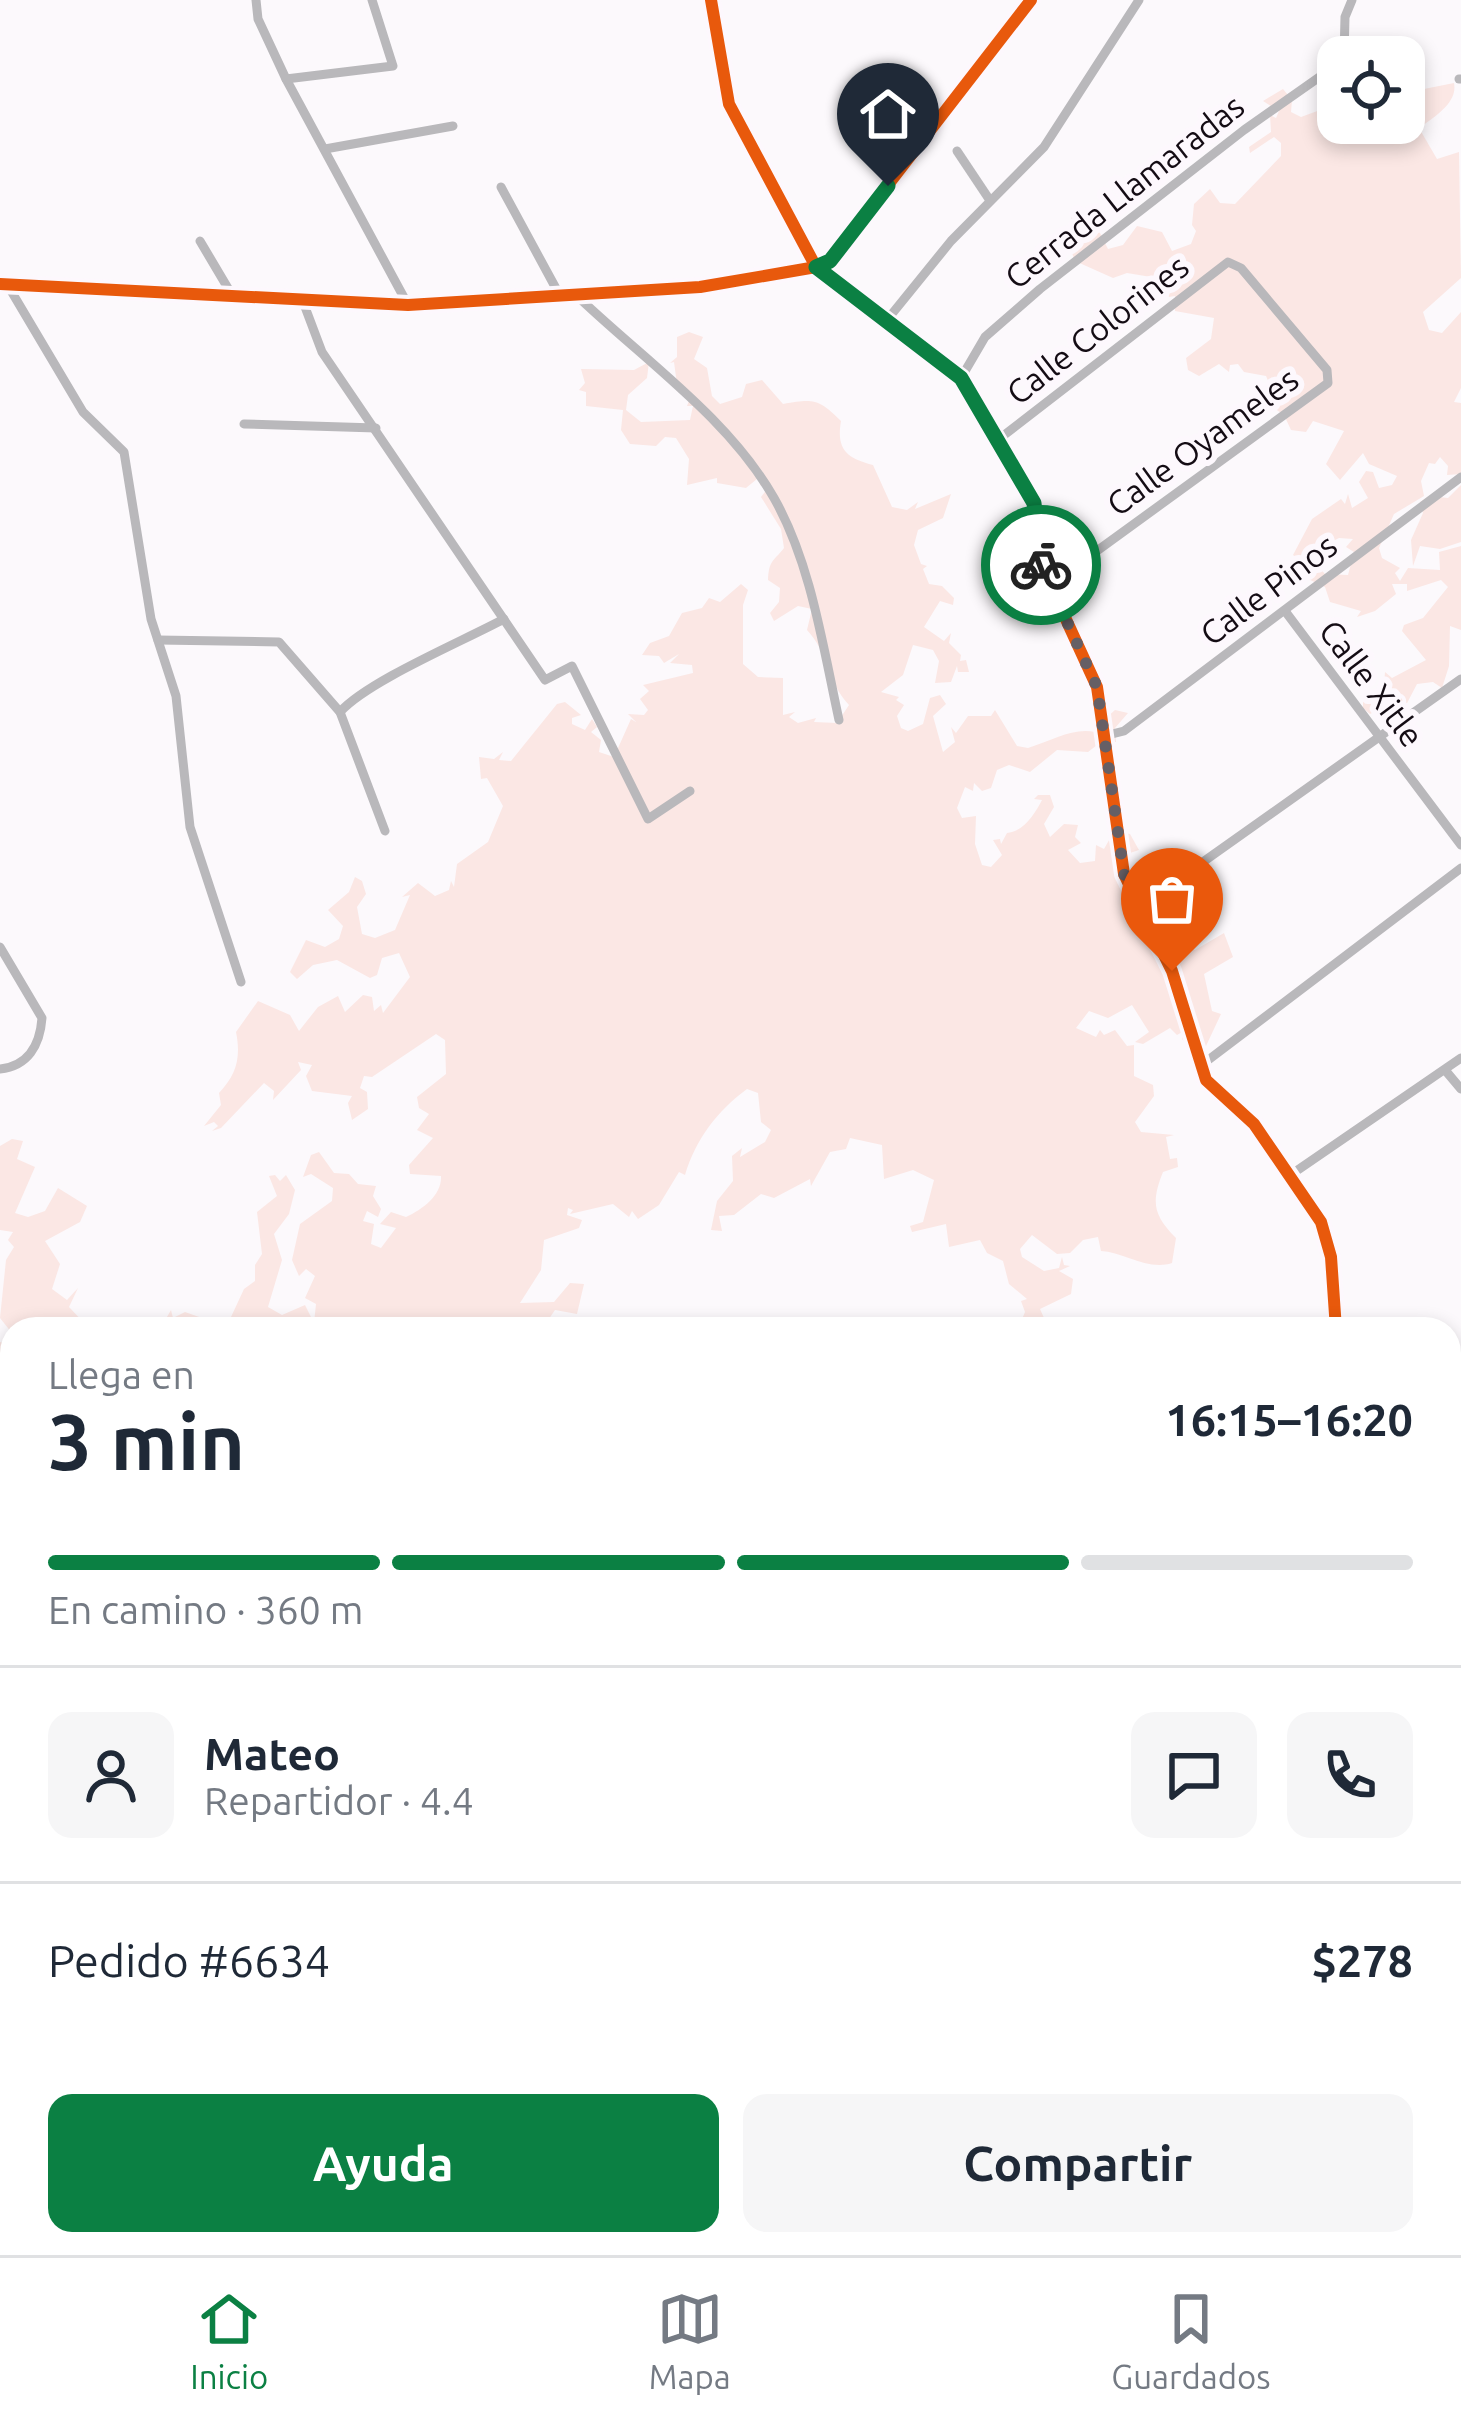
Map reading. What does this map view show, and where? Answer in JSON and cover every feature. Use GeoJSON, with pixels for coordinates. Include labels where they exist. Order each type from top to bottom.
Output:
{"type":"FeatureCollection","features":[{"type":"Feature","properties":{"kind":"street"},"geometry":{"type":"LineString","coordinates":[[256,0],[258,19],[286,79],[408,305]]}},
{"type":"Feature","properties":{"kind":"street"},"geometry":{"type":"LineString","coordinates":[[286,79],[393,67],[372,0]]}},
{"type":"Feature","properties":{"kind":"street"},"geometry":{"type":"LineString","coordinates":[[711,0],[729,104],[816,267],[961,378],[1034,503],[1036,554],[1088,663],[1124,874],[1172,971],[1198,1067],[1214,1092],[1254,1124],[1328,1238],[1335,1317]]}},
{"type":"Feature","properties":{"kind":"street"},"geometry":{"type":"LineString","coordinates":[[4,284],[408,305],[700,287],[816,267],[830,261],[1031,0]]}},
{"type":"Feature","properties":{"kind":"street"},"geometry":{"type":"LineString","coordinates":[[886,320],[988,199],[1044,147],[1139,0]]}},
{"type":"Feature","properties":{"kind":"street"},"geometry":{"type":"LineString","coordinates":[[1345,36],[1352,0]]}},
{"type":"Feature","properties":{"kind":"street","name":"Cerrada Llamaradas"},"geometry":{"type":"LineString","coordinates":[[961,378],[985,337],[1040,289],[1317,79]]}},
{"type":"Feature","properties":{"kind":"street"},"geometry":{"type":"LineString","coordinates":[[325,149],[453,126]]}},
{"type":"Feature","properties":{"kind":"street"},"geometry":{"type":"LineString","coordinates":[[957,151],[988,199]]}},
{"type":"Feature","properties":{"kind":"street"},"geometry":{"type":"LineString","coordinates":[[501,187],[560,294]]}},
{"type":"Feature","properties":{"kind":"street"},"geometry":{"type":"LineString","coordinates":[[200,241],[232,295]]}},
{"type":"Feature","properties":{"kind":"street","name":"Calle Oyameles"},"geometry":{"type":"LineString","coordinates":[[1050,585],[1328,383],[1327,370],[1241,268],[1228,262]]}},
{"type":"Feature","properties":{"kind":"street","name":"Calle Colorines"},"geometry":{"type":"LineString","coordinates":[[999,439],[1228,262]]}},
{"type":"Feature","properties":{"kind":"street"},"geometry":{"type":"LineString","coordinates":[[4,284],[83,412],[124,452],[158,640],[176,696],[199,866],[241,982]]}},
{"type":"Feature","properties":{"kind":"street"},"geometry":{"type":"LineString","coordinates":[[574,293],[732,442],[773,496],[794,540],[839,720]]}},
{"type":"Feature","properties":{"kind":"street"},"geometry":{"type":"LineString","coordinates":[[302,299],[322,352],[544,680],[572,667],[648,819],[690,790]]}},
{"type":"Feature","properties":{"kind":"street"},"geometry":{"type":"LineString","coordinates":[[244,424],[376,428]]}},
{"type":"Feature","properties":{"kind":"street","name":"Calle Pinos"},"geometry":{"type":"LineString","coordinates":[[1104,736],[1124,731],[1461,477]]}},
{"type":"Feature","properties":{"kind":"street","name":"Calle Xitle"},"geometry":{"type":"LineString","coordinates":[[1285,611],[1461,845]]}},
{"type":"Feature","properties":{"kind":"street"},"geometry":{"type":"LineString","coordinates":[[340,712],[364,688],[393,679],[504,619]]}},
{"type":"Feature","properties":{"kind":"street"},"geometry":{"type":"LineString","coordinates":[[158,640],[279,642],[340,712],[385,831]]}},
{"type":"Feature","properties":{"kind":"street"},"geometry":{"type":"LineString","coordinates":[[1138,908],[1461,679]]}},
{"type":"Feature","properties":{"kind":"street"},"geometry":{"type":"LineString","coordinates":[[1198,1067],[1461,868]]}},
{"type":"Feature","properties":{"kind":"street"},"geometry":{"type":"LineString","coordinates":[[0,947],[42,1018],[32,1053],[23,1063],[0,1069]]}},
{"type":"Feature","properties":{"kind":"street"},"geometry":{"type":"LineString","coordinates":[[1289,1176],[1461,1058]]}},
{"type":"Feature","properties":{"kind":"street"},"geometry":{"type":"LineString","coordinates":[[1445,1070],[1461,1089]]}},
{"type":"Feature","properties":{"kind":"shaded area"},"geometry":{"type":"Polygon","coordinates":[[[1454,83],[1449,103],[1425,124],[1425,89],[1454,83]]]}},
{"type":"Feature","properties":{"kind":"shaded area"},"geometry":{"type":"Polygon","coordinates":[[[1283,89],[1292,100],[1291,112],[1301,117],[1317,111],[1317,144],[1425,144],[1425,138],[1437,159],[1459,152],[1461,278],[1423,312],[1429,330],[1442,333],[1461,312],[1461,388],[1454,402],[1461,403],[1461,474],[1447,475],[1448,466],[1440,457],[1435,464],[1429,463],[1421,481],[1424,496],[1394,514],[1379,548],[1382,558],[1400,568],[1395,573],[1400,581],[1408,568],[1440,570],[1439,552],[1461,546],[1461,630],[1450,626],[1449,666],[1442,688],[1433,682],[1417,684],[1405,707],[1391,709],[1390,704],[1370,714],[1363,708],[1363,697],[1370,701],[1376,694],[1383,700],[1385,672],[1392,678],[1426,660],[1402,631],[1404,625],[1423,618],[1448,587],[1441,580],[1407,591],[1407,584],[1392,584],[1396,594],[1375,611],[1357,617],[1361,611],[1330,602],[1325,587],[1304,577],[1307,564],[1314,562],[1325,574],[1348,575],[1354,552],[1346,547],[1353,539],[1339,538],[1306,555],[1305,564],[1293,555],[1312,519],[1341,499],[1345,504],[1348,494],[1352,508],[1368,498],[1359,482],[1366,471],[1373,472],[1379,488],[1392,485],[1397,476],[1369,464],[1363,453],[1340,480],[1326,464],[1344,431],[1313,421],[1306,432],[1291,430],[1284,415],[1271,406],[1276,399],[1266,376],[1244,372],[1238,364],[1230,365],[1229,372],[1219,364],[1199,376],[1188,370],[1186,358],[1211,339],[1214,318],[1175,311],[1175,296],[1169,297],[1163,285],[1156,287],[1151,277],[1127,273],[1113,278],[1075,261],[1066,238],[1072,216],[1094,218],[1094,223],[1100,215],[1109,221],[1098,229],[1108,249],[1123,245],[1137,226],[1162,232],[1172,251],[1191,244],[1196,231],[1194,204],[1210,189],[1220,203],[1235,204],[1281,156],[1281,143],[1274,137],[1250,153],[1249,147],[1271,132],[1270,115],[1276,118],[1279,111],[1263,101],[1283,89]]]}},
{"type":"Feature","properties":{"kind":"shaded area"},"geometry":{"type":"Polygon","coordinates":[[[689,332],[703,337],[694,359],[707,368],[712,396],[720,404],[742,397],[746,384],[762,380],[783,404],[815,402],[826,408],[841,421],[842,446],[850,456],[873,465],[892,507],[907,510],[918,502],[915,509],[951,494],[943,518],[918,530],[914,545],[921,564],[927,566],[923,569],[929,584],[942,586],[954,598],[953,605],[940,601],[924,627],[944,641],[951,633],[949,643],[961,655],[960,661],[966,660],[969,672],[958,672],[957,666],[951,682],[935,683],[939,661],[933,650],[913,645],[903,675],[881,692],[899,697],[896,700],[904,705],[897,716],[901,728],[908,731],[923,724],[930,698],[940,695],[946,704],[933,716],[943,752],[955,742],[951,727],[956,733],[968,716],[991,716],[995,710],[1017,746],[1028,748],[1078,732],[1106,736],[1106,718],[1115,710],[1128,713],[1115,728],[1116,742],[1101,742],[1088,752],[1057,750],[1030,772],[1009,765],[997,770],[991,788],[982,791],[974,783],[973,791],[965,787],[957,808],[962,818],[976,816],[975,844],[982,865],[991,867],[1002,855],[993,840],[1000,839],[1001,844],[1007,833],[1029,821],[1042,800],[1034,799],[1038,795],[1050,795],[1054,807],[1044,824],[1050,837],[1064,824],[1078,825],[1075,837],[1081,843],[1068,850],[1080,863],[1095,861],[1096,845],[1104,849],[1116,828],[1109,834],[1110,824],[1123,825],[1121,832],[1130,834],[1139,850],[1124,855],[1121,860],[1127,863],[1116,871],[1125,870],[1139,893],[1124,897],[1125,909],[1190,883],[1195,888],[1179,921],[1177,945],[1195,950],[1224,933],[1233,957],[1204,974],[1212,1011],[1221,1014],[1206,1046],[1191,1048],[1182,1039],[1184,1031],[1177,1035],[1170,1028],[1143,1044],[1135,1042],[1149,1032],[1132,1005],[1108,1018],[1089,1011],[1076,1028],[1096,1037],[1100,1030],[1104,1035],[1115,1030],[1127,1046],[1134,1045],[1134,1076],[1153,1085],[1154,1096],[1135,1122],[1141,1132],[1174,1135],[1166,1137],[1170,1159],[1177,1158],[1178,1167],[1163,1172],[1156,1200],[1159,1215],[1176,1238],[1172,1263],[1154,1265],[1101,1251],[1098,1237],[1083,1240],[1070,1253],[1057,1254],[1032,1235],[1020,1249],[1022,1257],[1044,1271],[1059,1268],[1062,1257],[1064,1265],[1070,1266],[1059,1271],[1073,1279],[1071,1294],[1040,1309],[1044,1317],[1023,1317],[1021,1301],[1027,1299],[1009,1284],[1003,1261],[987,1253],[980,1240],[949,1247],[946,1224],[912,1232],[910,1226],[923,1222],[934,1180],[913,1170],[884,1179],[882,1145],[850,1138],[846,1149],[830,1152],[811,1186],[810,1179],[774,1198],[761,1194],[734,1215],[719,1216],[722,1231],[711,1230],[717,1201],[733,1181],[732,1156],[742,1148],[740,1157],[765,1142],[771,1130],[761,1122],[758,1093],[747,1089],[709,1127],[685,1175],[679,1172],[659,1205],[638,1219],[632,1211],[629,1217],[613,1204],[570,1214],[573,1210],[568,1208],[567,1215],[582,1220],[579,1228],[544,1240],[541,1270],[520,1303],[554,1302],[570,1283],[584,1284],[577,1314],[555,1310],[550,1317],[315,1317],[316,1304],[305,1298],[315,1276],[306,1269],[299,1276],[292,1260],[300,1224],[332,1201],[333,1188],[311,1174],[303,1177],[311,1155],[319,1152],[334,1173],[376,1186],[373,1196],[381,1209],[378,1217],[367,1211],[363,1221],[374,1224],[371,1244],[381,1248],[396,1228],[380,1224],[391,1212],[406,1217],[425,1206],[438,1189],[441,1176],[410,1174],[409,1165],[433,1138],[417,1130],[429,1114],[419,1108],[417,1097],[446,1074],[445,1040],[436,1034],[372,1077],[364,1076],[360,1088],[367,1092],[368,1109],[352,1120],[348,1103],[352,1096],[312,1091],[306,1076],[312,1065],[298,1062],[301,1070],[273,1100],[274,1091],[264,1083],[221,1128],[212,1131],[218,1126],[214,1122],[204,1126],[221,1105],[219,1093],[236,1065],[236,1032],[258,1001],[290,1015],[299,1031],[318,1007],[338,996],[345,1012],[363,995],[372,997],[374,1011],[381,1005],[383,1013],[410,977],[399,953],[382,958],[377,975],[370,978],[337,960],[313,965],[297,979],[290,972],[306,940],[325,947],[339,939],[343,926],[328,910],[349,892],[355,877],[362,881],[366,894],[357,907],[362,934],[375,938],[395,930],[410,895],[402,897],[418,883],[435,896],[449,890],[451,881],[454,887],[457,864],[488,842],[503,806],[487,778],[481,779],[479,757],[494,759],[503,752],[499,760],[511,761],[557,704],[565,702],[581,715],[572,718],[572,724],[585,730],[592,719],[597,727],[591,732],[601,740],[599,752],[614,757],[631,719],[636,722],[628,714],[644,715],[648,710],[640,699],[649,691],[643,685],[693,673],[692,665],[670,663],[679,654],[664,663],[659,656],[642,655],[650,643],[669,636],[682,613],[702,608],[709,598],[720,602],[741,584],[748,590],[743,605],[743,664],[758,677],[783,678],[783,715],[795,712],[789,717],[798,723],[816,718],[814,722],[837,723],[849,705],[807,630],[812,609],[798,606],[774,621],[770,613],[779,602],[780,588],[768,580],[769,569],[784,548],[781,529],[761,497],[767,489],[760,485],[763,474],[746,488],[717,483],[717,478],[687,485],[689,459],[676,438],[665,437],[656,446],[630,444],[621,430],[623,410],[586,406],[586,392],[579,390],[585,383],[581,369],[634,370],[649,362],[647,378],[628,395],[626,410],[641,422],[690,420],[693,406],[687,406],[690,398],[678,392],[674,362],[670,363],[677,357],[677,337],[689,332]]]}},
{"type":"Feature","properties":{"kind":"shaded area"},"geometry":{"type":"Polygon","coordinates":[[[1461,485],[1461,542],[1440,549],[1420,546],[1413,566],[1411,540],[1423,513],[1420,502],[1429,496],[1448,498],[1461,485]]]}},
{"type":"Feature","properties":{"kind":"shaded area"},"geometry":{"type":"Polygon","coordinates":[[[12,1139],[23,1141],[17,1159],[35,1167],[15,1213],[28,1217],[45,1211],[58,1188],[87,1206],[80,1222],[45,1241],[60,1264],[52,1289],[67,1300],[78,1288],[69,1307],[78,1317],[0,1317],[6,1260],[14,1247],[8,1240],[13,1232],[0,1230],[0,1146],[12,1139]]]}},
{"type":"Feature","properties":{"kind":"shaded area"},"geometry":{"type":"Polygon","coordinates":[[[286,1175],[295,1190],[289,1214],[274,1234],[282,1260],[268,1307],[282,1315],[305,1305],[311,1317],[231,1317],[244,1289],[255,1281],[255,1265],[262,1254],[257,1212],[277,1196],[269,1176],[280,1181],[286,1175]]]}},
{"type":"Feature","properties":{"kind":"cycle path"},"geometry":{"type":"LineString","coordinates":[[711,0],[729,104],[816,267],[961,378],[1034,503],[1036,554],[1097,687],[1124,874],[1172,971],[1206,1080],[1254,1124],[1321,1222],[1331,1257],[1335,1317]]}},
{"type":"Feature","properties":{"kind":"cycle path"},"geometry":{"type":"LineString","coordinates":[[0,284],[408,305],[700,287],[816,267],[829,261],[1031,0]]}},
{"type":"Feature","properties":{"kind":"way so far"},"geometry":{"type":"LineString","coordinates":[[1041,565],[1097,687],[1124,874],[1146,927],[1172,971]]}},
{"type":"Feature","properties":{"kind":"route"},"geometry":{"type":"LineString","coordinates":[[888,186],[830,261],[816,267],[961,378],[1034,503],[1036,554],[1041,565]]}}]}
